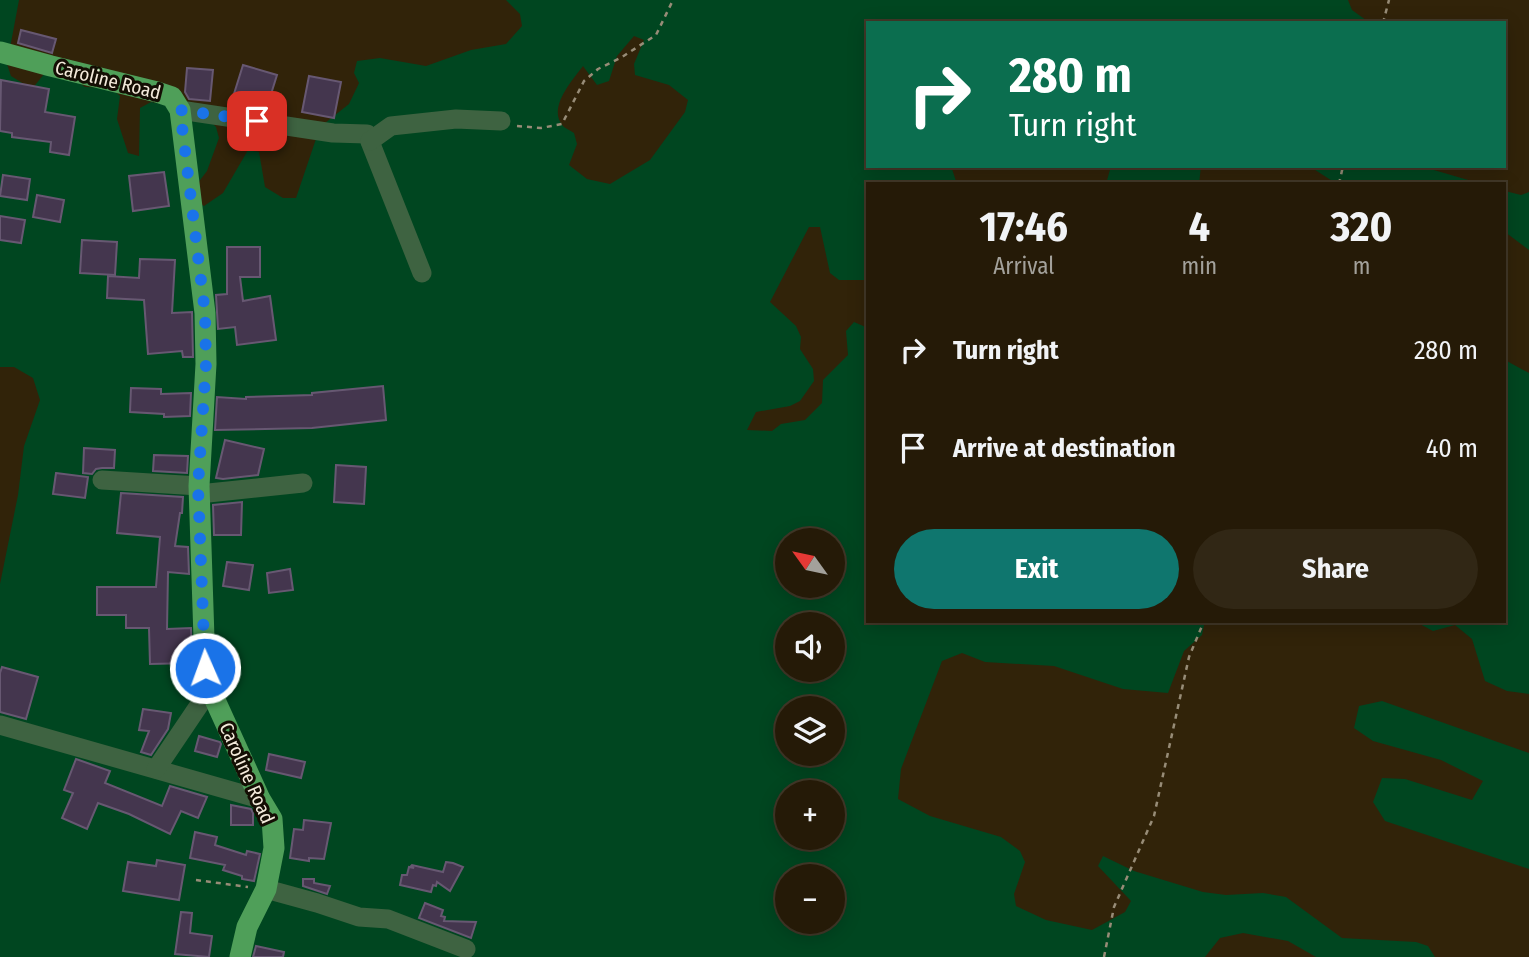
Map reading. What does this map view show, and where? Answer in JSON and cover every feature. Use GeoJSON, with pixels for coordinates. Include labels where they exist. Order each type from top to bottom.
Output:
{"type":"FeatureCollection","features":[{"type":"Feature","properties":{"kind":"main road","name":"Caroline Road"},"geometry":{"type":"LineString","coordinates":[[0,52],[158,92],[172,97],[180,110],[205,313],[206,364],[199,490],[205,668],[210,689],[260,799],[272,819],[274,848],[266,889],[247,926],[240,957]]}},
{"type":"Feature","properties":{"kind":"street"},"geometry":{"type":"LineString","coordinates":[[180,110],[333,133],[367,134],[422,273]]}},
{"type":"Feature","properties":{"kind":"street"},"geometry":{"type":"LineString","coordinates":[[370,141],[391,127],[456,119],[501,121]]}},
{"type":"Feature","properties":{"kind":"street"},"geometry":{"type":"LineString","coordinates":[[102,480],[199,490],[303,483]]}},
{"type":"Feature","properties":{"kind":"street"},"geometry":{"type":"LineString","coordinates":[[156,769],[210,689]]}},
{"type":"Feature","properties":{"kind":"street"},"geometry":{"type":"LineString","coordinates":[[0,725],[260,799]]}},
{"type":"Feature","properties":{"kind":"street"},"geometry":{"type":"LineString","coordinates":[[266,889],[359,917],[388,919],[466,950]]}},
{"type":"Feature","properties":{"kind":"path"},"geometry":{"type":"LineString","coordinates":[[501,121],[516,126],[541,128],[562,124],[584,81],[598,69],[656,35],[673,0]]}},
{"type":"Feature","properties":{"kind":"path"},"geometry":{"type":"LineString","coordinates":[[1384,21],[1389,0]]}},
{"type":"Feature","properties":{"kind":"path"},"geometry":{"type":"LineString","coordinates":[[1104,957],[1114,907],[1154,816],[1189,657],[1203,623]]}},
{"type":"Feature","properties":{"kind":"path"},"geometry":{"type":"LineString","coordinates":[[196,880],[266,889]]}},
{"type":"Feature","properties":{"kind":"green space"},"geometry":{"type":"Polygon","coordinates":[[[0,0],[19,0],[7,64],[11,76],[32,89],[56,59],[85,87],[111,88],[120,96],[117,119],[128,153],[139,156],[140,108],[151,102],[200,110],[216,127],[219,138],[207,171],[194,188],[194,200],[204,206],[223,193],[248,150],[259,152],[265,187],[283,198],[296,198],[320,127],[349,104],[359,83],[354,73],[357,61],[380,58],[426,66],[471,50],[506,44],[522,26],[520,14],[506,0],[1348,0],[1352,10],[1367,21],[866,21],[866,168],[952,168],[956,182],[866,182],[866,280],[839,280],[830,273],[820,227],[809,227],[770,302],[796,326],[801,337],[800,349],[813,369],[814,381],[800,401],[790,406],[756,412],[747,430],[772,431],[781,424],[805,420],[822,403],[823,380],[848,355],[846,331],[854,322],[866,327],[866,623],[1205,623],[1202,635],[1184,651],[1168,693],[1123,689],[1054,666],[985,662],[962,653],[942,661],[901,769],[898,799],[930,816],[1001,837],[1020,851],[1025,862],[1014,894],[1016,906],[1046,920],[1092,930],[1125,912],[1131,901],[1098,866],[1103,856],[1134,871],[1203,892],[1226,895],[1263,893],[1286,897],[1342,938],[1416,942],[1428,946],[1435,957],[1316,957],[1288,941],[1243,933],[1220,938],[1205,957],[0,957],[0,584],[18,495],[24,446],[40,400],[33,378],[14,367],[0,367],[0,0]],[[634,36],[617,56],[609,81],[597,85],[583,66],[567,87],[559,104],[559,120],[574,133],[577,144],[569,165],[587,179],[610,184],[650,160],[685,112],[688,100],[669,85],[635,75],[634,64],[644,40],[634,36]]]}},
{"type":"Feature","properties":{"kind":"green space"},"geometry":{"type":"Polygon","coordinates":[[[1110,168],[1201,168],[1199,182],[1107,182],[1110,168]]]}},
{"type":"Feature","properties":{"kind":"green space"},"geometry":{"type":"Polygon","coordinates":[[[1312,168],[1427,168],[1475,182],[1334,182],[1312,168]]]}},
{"type":"Feature","properties":{"kind":"green space"},"geometry":{"type":"Polygon","coordinates":[[[1506,191],[1521,195],[1529,192],[1529,250],[1506,233],[1506,191]]]}},
{"type":"Feature","properties":{"kind":"green space"},"geometry":{"type":"Polygon","coordinates":[[[1506,361],[1529,373],[1529,694],[1507,691],[1485,681],[1472,639],[1455,625],[1433,631],[1418,623],[1506,623],[1506,361]]]}},
{"type":"Feature","properties":{"kind":"green space"},"geometry":{"type":"Polygon","coordinates":[[[1382,701],[1529,753],[1529,869],[1385,821],[1373,802],[1382,778],[1405,779],[1472,800],[1483,781],[1441,760],[1373,741],[1354,728],[1359,706],[1382,701]]]}},
{"type":"Feature","properties":{"kind":"building"},"geometry":{"type":"Polygon","coordinates":[[[21,30],[56,39],[52,53],[18,43],[21,30]]]}},
{"type":"Feature","properties":{"kind":"building"},"geometry":{"type":"Polygon","coordinates":[[[243,65],[277,75],[267,107],[233,97],[243,65]]]}},
{"type":"Feature","properties":{"kind":"building"},"geometry":{"type":"Polygon","coordinates":[[[187,68],[213,70],[210,101],[189,99],[185,92],[187,68]]]}},
{"type":"Feature","properties":{"kind":"building"},"geometry":{"type":"Polygon","coordinates":[[[309,76],[341,82],[334,118],[302,112],[309,76]]]}},
{"type":"Feature","properties":{"kind":"building"},"geometry":{"type":"Polygon","coordinates":[[[1,80],[49,89],[45,112],[75,117],[69,155],[50,152],[51,142],[12,137],[12,133],[0,131],[1,80]]]}},
{"type":"Feature","properties":{"kind":"building"},"geometry":{"type":"Polygon","coordinates":[[[164,172],[169,206],[133,211],[129,176],[164,172]]]}},
{"type":"Feature","properties":{"kind":"building"},"geometry":{"type":"Polygon","coordinates":[[[3,175],[30,179],[27,200],[0,196],[3,175]]]}},
{"type":"Feature","properties":{"kind":"building"},"geometry":{"type":"Polygon","coordinates":[[[37,195],[64,200],[60,222],[33,217],[37,195]]]}},
{"type":"Feature","properties":{"kind":"building"},"geometry":{"type":"Polygon","coordinates":[[[0,216],[25,220],[21,243],[0,240],[0,216]]]}},
{"type":"Feature","properties":{"kind":"building"},"geometry":{"type":"Polygon","coordinates":[[[82,240],[117,242],[115,275],[80,273],[82,240]]]}},
{"type":"Feature","properties":{"kind":"building"},"geometry":{"type":"Polygon","coordinates":[[[227,247],[260,247],[260,277],[240,277],[243,301],[270,296],[276,340],[237,345],[235,327],[218,329],[216,295],[227,294],[227,247]]]}},
{"type":"Feature","properties":{"kind":"building"},"geometry":{"type":"Polygon","coordinates":[[[140,259],[175,260],[172,313],[192,312],[193,357],[183,357],[182,351],[148,354],[144,300],[107,298],[108,276],[139,278],[140,259]]]}},
{"type":"Feature","properties":{"kind":"building"},"geometry":{"type":"Polygon","coordinates":[[[383,386],[386,420],[312,428],[215,430],[217,397],[246,399],[312,395],[383,386]]]}},
{"type":"Feature","properties":{"kind":"building"},"geometry":{"type":"Polygon","coordinates":[[[131,388],[161,389],[161,394],[191,393],[190,416],[164,417],[164,414],[130,412],[131,388]]]}},
{"type":"Feature","properties":{"kind":"building"},"geometry":{"type":"Polygon","coordinates":[[[225,440],[264,449],[258,475],[216,478],[225,440]]]}},
{"type":"Feature","properties":{"kind":"building"},"geometry":{"type":"Polygon","coordinates":[[[84,448],[115,450],[114,468],[96,469],[92,474],[83,473],[84,448]]]}},
{"type":"Feature","properties":{"kind":"building"},"geometry":{"type":"Polygon","coordinates":[[[154,455],[188,456],[187,473],[153,471],[154,455]]]}},
{"type":"Feature","properties":{"kind":"building"},"geometry":{"type":"Polygon","coordinates":[[[336,465],[366,467],[364,504],[334,502],[336,465]]]}},
{"type":"Feature","properties":{"kind":"building"},"geometry":{"type":"Polygon","coordinates":[[[56,473],[88,477],[85,498],[53,494],[56,473]]]}},
{"type":"Feature","properties":{"kind":"building"},"geometry":{"type":"Polygon","coordinates":[[[121,493],[183,497],[175,546],[188,547],[189,574],[168,572],[167,629],[191,628],[192,663],[150,664],[149,628],[126,628],[126,615],[97,615],[97,587],[156,587],[160,537],[117,533],[121,493]]]}},
{"type":"Feature","properties":{"kind":"building"},"geometry":{"type":"Polygon","coordinates":[[[242,502],[241,535],[214,535],[213,505],[242,502]]]}},
{"type":"Feature","properties":{"kind":"building"},"geometry":{"type":"Polygon","coordinates":[[[227,562],[253,565],[249,590],[223,586],[227,562]]]}},
{"type":"Feature","properties":{"kind":"building"},"geometry":{"type":"Polygon","coordinates":[[[290,569],[293,590],[269,593],[267,573],[290,569]]]}},
{"type":"Feature","properties":{"kind":"building"},"geometry":{"type":"Polygon","coordinates":[[[2,667],[38,677],[26,719],[0,712],[2,667]]]}},
{"type":"Feature","properties":{"kind":"building"},"geometry":{"type":"Polygon","coordinates":[[[143,709],[171,713],[168,729],[151,755],[141,752],[149,731],[139,730],[143,709]]]}},
{"type":"Feature","properties":{"kind":"building"},"geometry":{"type":"Polygon","coordinates":[[[199,736],[220,742],[217,757],[195,751],[199,736]]]}},
{"type":"Feature","properties":{"kind":"building"},"geometry":{"type":"Polygon","coordinates":[[[269,754],[305,762],[301,778],[266,770],[269,754]]]}},
{"type":"Feature","properties":{"kind":"building"},"geometry":{"type":"Polygon","coordinates":[[[76,759],[110,771],[105,783],[162,806],[170,786],[207,797],[198,818],[181,811],[170,834],[129,814],[98,803],[87,829],[62,818],[73,793],[64,790],[76,759]]]}},
{"type":"Feature","properties":{"kind":"building"},"geometry":{"type":"Polygon","coordinates":[[[231,805],[251,809],[253,825],[231,825],[231,805]]]}},
{"type":"Feature","properties":{"kind":"building"},"geometry":{"type":"Polygon","coordinates":[[[304,820],[331,823],[324,859],[309,858],[309,861],[290,858],[294,829],[303,830],[304,820]]]}},
{"type":"Feature","properties":{"kind":"building"},"geometry":{"type":"Polygon","coordinates":[[[195,832],[217,837],[215,845],[246,855],[247,851],[260,854],[254,881],[242,879],[242,876],[223,870],[225,865],[190,858],[195,832]]]}},
{"type":"Feature","properties":{"kind":"building"},"geometry":{"type":"Polygon","coordinates":[[[157,860],[185,865],[179,900],[123,891],[128,862],[156,866],[157,860]]]}},
{"type":"Feature","properties":{"kind":"building"},"geometry":{"type":"Polygon","coordinates":[[[446,862],[463,867],[450,891],[437,882],[431,892],[400,885],[402,875],[407,875],[409,867],[414,868],[412,865],[443,872],[446,862]]]}},
{"type":"Feature","properties":{"kind":"building"},"geometry":{"type":"Polygon","coordinates":[[[303,879],[314,879],[314,883],[330,886],[327,894],[303,886],[303,879]]]}},
{"type":"Feature","properties":{"kind":"building"},"geometry":{"type":"Polygon","coordinates":[[[425,903],[443,910],[441,916],[445,917],[444,921],[476,922],[471,938],[419,918],[425,903]]]}},
{"type":"Feature","properties":{"kind":"building"},"geometry":{"type":"Polygon","coordinates":[[[181,912],[192,913],[190,933],[212,936],[209,957],[175,954],[181,912]]]}},
{"type":"Feature","properties":{"kind":"building"},"geometry":{"type":"Polygon","coordinates":[[[256,946],[284,952],[283,957],[253,957],[256,946]]]}},
{"type":"Feature","properties":{"kind":"route"},"geometry":{"type":"LineString","coordinates":[[205,668],[198,486],[206,364],[205,313],[180,110],[257,121]]}}]}
